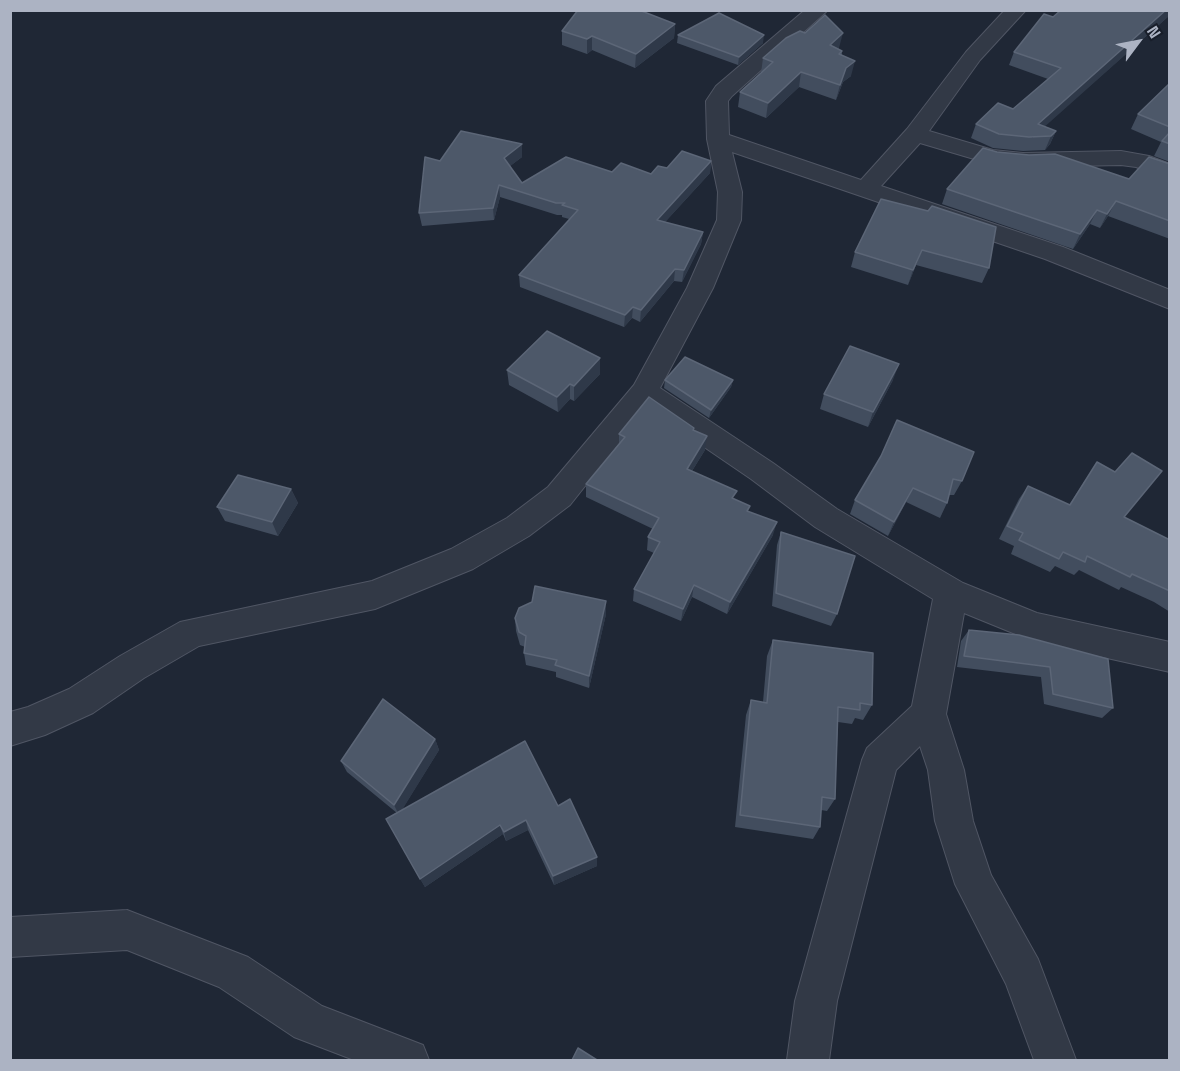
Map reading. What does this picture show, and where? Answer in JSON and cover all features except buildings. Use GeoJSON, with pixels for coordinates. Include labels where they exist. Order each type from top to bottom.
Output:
{"type":"FeatureCollection","features":[{"type":"Feature","properties":{"kind":"street"},"geometry":{"type":"LineString","coordinates":[[10,729],[32,723],[81,700],[132,667],[192,633],[375,595],[462,559],[518,527],[559,496],[644,392],[700,288],[729,220],[730,192],[718,139],[717,101],[724,91],[818,10]]}},
{"type":"Feature","properties":{"kind":"street"},"geometry":{"type":"LineString","coordinates":[[865,190],[915,134],[973,56],[1016,10]]}},
{"type":"Feature","properties":{"kind":"street"},"geometry":{"type":"LineString","coordinates":[[915,134],[991,157],[1023,160],[1121,158],[1141,161],[1170,173]]}},
{"type":"Feature","properties":{"kind":"street"},"geometry":{"type":"LineString","coordinates":[[718,139],[1054,254],[1170,300]]}},
{"type":"Feature","properties":{"kind":"street"},"geometry":{"type":"LineString","coordinates":[[644,392],[762,471],[826,518],[951,593],[1035,627],[1170,657]]}},
{"type":"Feature","properties":{"kind":"street"},"geometry":{"type":"LineString","coordinates":[[951,593],[928,714],[946,770],[954,821],[975,884],[1023,974],[1055,1060]]}},
{"type":"Feature","properties":{"kind":"street"},"geometry":{"type":"LineString","coordinates":[[808,1060],[816,1001],[879,760],[928,714]]}},
{"type":"Feature","properties":{"kind":"street"},"geometry":{"type":"LineString","coordinates":[[10,938],[128,930],[233,972],[309,1022],[408,1060]]}}]}
